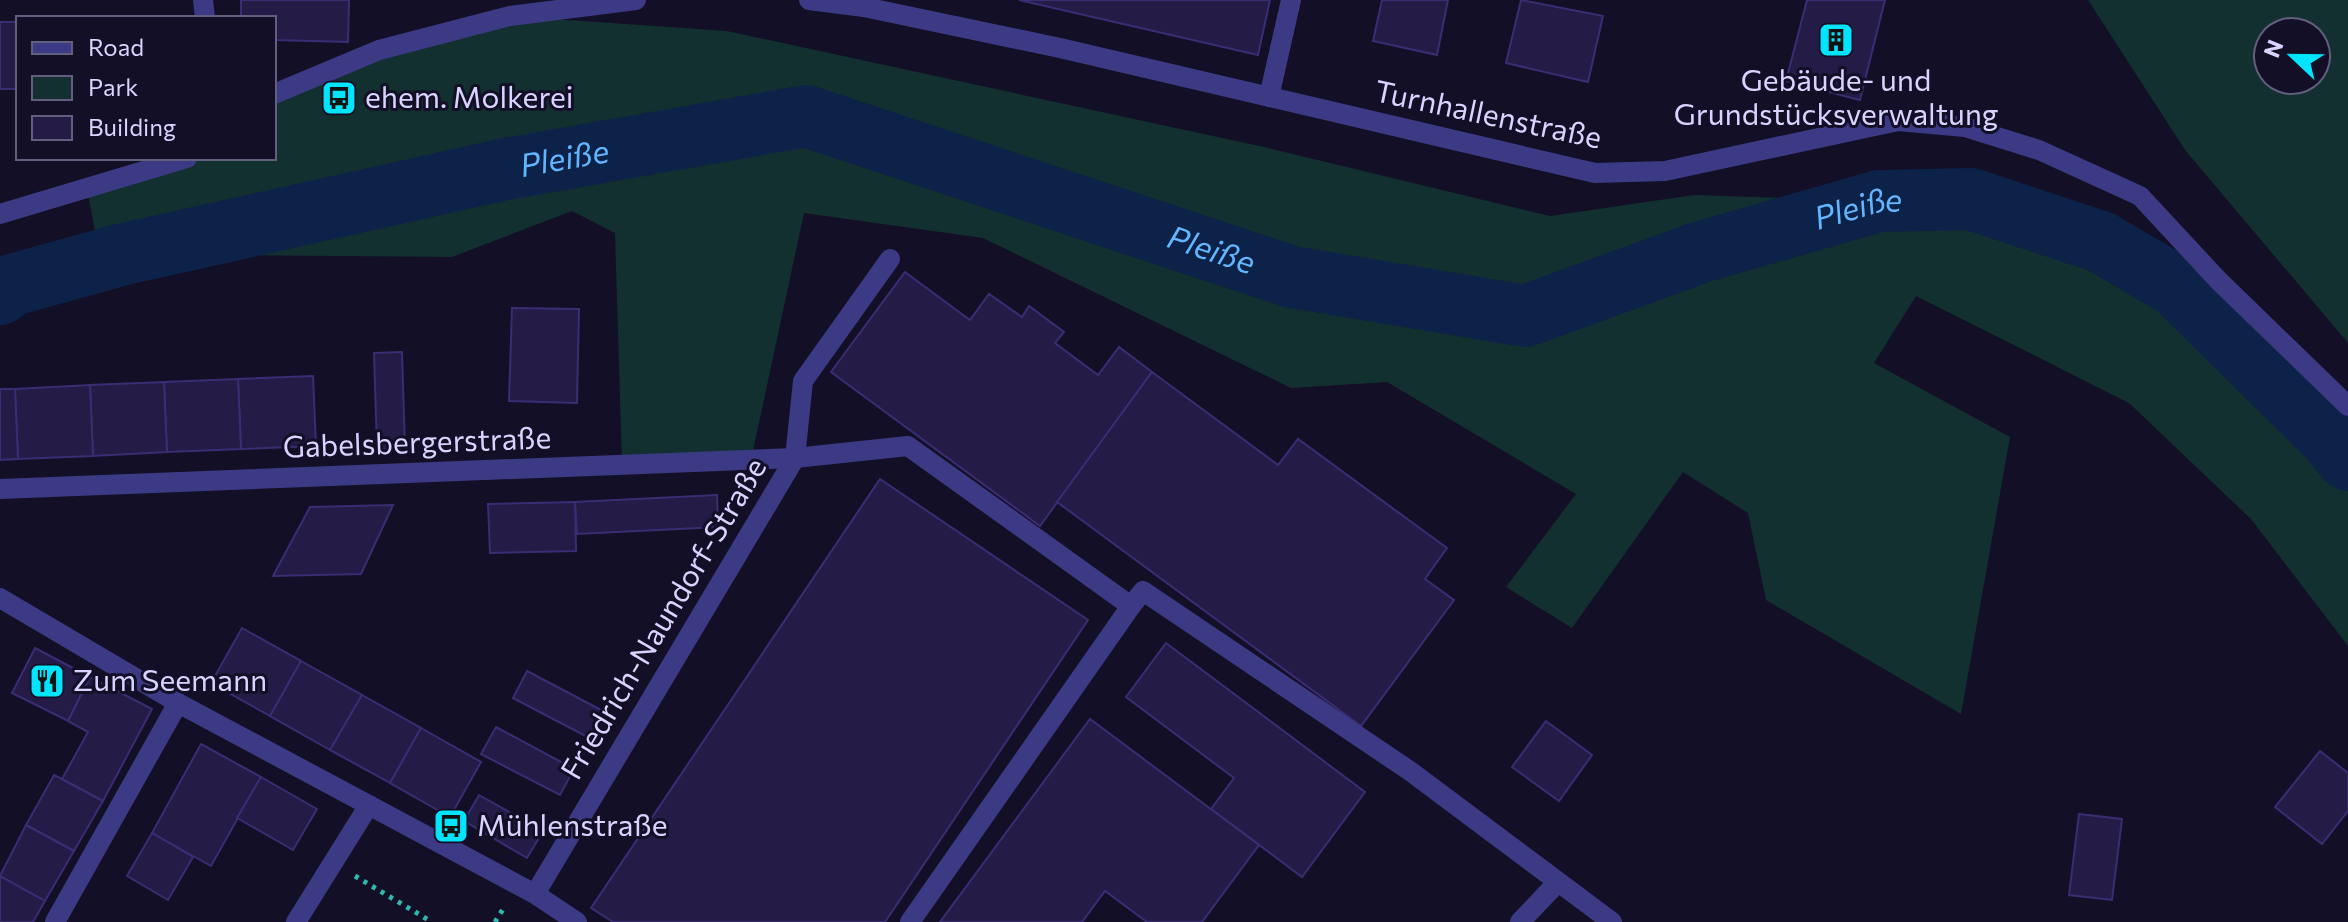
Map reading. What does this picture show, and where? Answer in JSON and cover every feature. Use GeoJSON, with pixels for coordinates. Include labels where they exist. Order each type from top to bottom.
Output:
{"type":"FeatureCollection","features":[{"type":"Feature","properties":{"kind":"street"},"geometry":{"type":"LineString","coordinates":[[276,93],[379,50],[510,16],[633,0]]}},
{"type":"Feature","properties":{"kind":"street","name":"Turnhallenstraße"},"geometry":{"type":"LineString","coordinates":[[809,0],[864,7],[1015,38],[1595,173],[1665,171],[1898,121],[1965,127],[2039,150],[2140,196],[2218,280],[2348,406]]}},
{"type":"Feature","properties":{"kind":"street"},"geometry":{"type":"LineString","coordinates":[[1269,97],[1291,0]]}},
{"type":"Feature","properties":{"kind":"street"},"geometry":{"type":"LineString","coordinates":[[0,214],[180,160]]}},
{"type":"Feature","properties":{"kind":"street"},"geometry":{"type":"LineString","coordinates":[[795,458],[803,381],[890,259]]}},
{"type":"Feature","properties":{"kind":"street","name":"Gabelsbergerstraße"},"geometry":{"type":"LineString","coordinates":[[0,489],[795,458],[908,446],[1131,606]]}},
{"type":"Feature","properties":{"kind":"street","name":"Friedrich-Naundorf-Straße"},"geometry":{"type":"LineString","coordinates":[[535,894],[795,458]]}},
{"type":"Feature","properties":{"kind":"street"},"geometry":{"type":"LineString","coordinates":[[910,922],[1143,591],[1410,771],[1612,922]]}},
{"type":"Feature","properties":{"kind":"street"},"geometry":{"type":"LineString","coordinates":[[0,598],[178,703],[535,894],[577,922]]}},
{"type":"Feature","properties":{"kind":"street"},"geometry":{"type":"LineString","coordinates":[[55,922],[178,703]]}},
{"type":"Feature","properties":{"kind":"street"},"geometry":{"type":"LineString","coordinates":[[296,922],[369,805]]}},
{"type":"Feature","properties":{"kind":"street"},"geometry":{"type":"LineString","coordinates":[[1520,922],[1557,883]]}},
{"type":"Feature","properties":{"kind":"path"},"geometry":{"type":"LineString","coordinates":[[323,879],[345,892],[356,875],[432,922]]}},
{"type":"Feature","properties":{"kind":"green space"},"geometry":{"type":"Polygon","coordinates":[[[2088,0],[2348,0],[2348,343],[2185,150],[2088,0]]]}},
{"type":"Feature","properties":{"kind":"green space"},"geometry":{"type":"Polygon","coordinates":[[[510,16],[727,31],[1264,147],[1550,216],[1694,195],[1879,201],[1971,199],[2101,242],[2176,286],[2330,438],[2348,460],[2348,646],[2251,519],[2129,403],[1916,296],[1874,363],[2010,437],[1961,714],[1766,600],[1748,513],[1683,472],[1572,628],[1506,587],[1576,494],[1387,382],[1291,388],[983,238],[804,213],[751,460],[622,465],[615,233],[572,211],[452,257],[124,254],[101,263],[87,189],[181,160],[276,160],[276,93],[510,16]]]}},
{"type":"Feature","properties":{"kind":"building"},"geometry":{"type":"Polygon","coordinates":[[[241,0],[349,0],[348,42],[276,40],[276,16],[241,16],[241,0]]]}},
{"type":"Feature","properties":{"kind":"building"},"geometry":{"type":"Polygon","coordinates":[[[1019,0],[1270,0],[1258,55],[1019,0]]]}},
{"type":"Feature","properties":{"kind":"building"},"geometry":{"type":"Polygon","coordinates":[[[1382,0],[1448,0],[1437,55],[1373,41],[1382,0]]]}},
{"type":"Feature","properties":{"kind":"building"},"geometry":{"type":"Polygon","coordinates":[[[1521,0],[1603,16],[1588,82],[1506,63],[1521,0]]]}},
{"type":"Feature","properties":{"kind":"building","name":"Gebäude- und Grundstücksverwaltung"},"geometry":{"type":"Polygon","coordinates":[[[1807,0],[1885,0],[1860,100],[1786,81],[1807,0]]]}},
{"type":"Feature","properties":{"kind":"building"},"geometry":{"type":"Polygon","coordinates":[[[0,22],[16,22],[16,89],[0,89],[0,22]]]}},
{"type":"Feature","properties":{"kind":"building"},"geometry":{"type":"Polygon","coordinates":[[[905,272],[970,320],[989,294],[1022,317],[1029,306],[1064,332],[1055,343],[1098,375],[1119,347],[1152,372],[1040,526],[831,372],[905,272]]]}},
{"type":"Feature","properties":{"kind":"building"},"geometry":{"type":"Polygon","coordinates":[[[512,308],[579,309],[577,403],[509,401],[512,308]]]}},
{"type":"Feature","properties":{"kind":"building"},"geometry":{"type":"Polygon","coordinates":[[[402,352],[405,448],[377,449],[374,353],[402,352]]]}},
{"type":"Feature","properties":{"kind":"building"},"geometry":{"type":"Polygon","coordinates":[[[1152,372],[1278,465],[1298,439],[1447,548],[1425,579],[1454,600],[1361,726],[1057,502],[1152,372]]]}},
{"type":"Feature","properties":{"kind":"building"},"geometry":{"type":"Polygon","coordinates":[[[313,376],[316,446],[241,449],[238,379],[313,376]]]}},
{"type":"Feature","properties":{"kind":"building"},"geometry":{"type":"Polygon","coordinates":[[[238,379],[241,449],[167,452],[164,382],[238,379]]]}},
{"type":"Feature","properties":{"kind":"building"},"geometry":{"type":"Polygon","coordinates":[[[164,382],[167,452],[93,456],[90,385],[164,382]]]}},
{"type":"Feature","properties":{"kind":"building"},"geometry":{"type":"Polygon","coordinates":[[[90,385],[93,456],[18,459],[15,389],[90,385]]]}},
{"type":"Feature","properties":{"kind":"building"},"geometry":{"type":"Polygon","coordinates":[[[0,389],[15,389],[18,459],[0,460],[0,389]]]}},
{"type":"Feature","properties":{"kind":"building"},"geometry":{"type":"Polygon","coordinates":[[[880,479],[1088,620],[885,922],[613,922],[591,908],[880,479]]]}},
{"type":"Feature","properties":{"kind":"building"},"geometry":{"type":"Polygon","coordinates":[[[717,495],[718,527],[577,534],[575,502],[717,495]]]}},
{"type":"Feature","properties":{"kind":"building"},"geometry":{"type":"Polygon","coordinates":[[[575,502],[576,551],[490,553],[488,504],[575,502]]]}},
{"type":"Feature","properties":{"kind":"building"},"geometry":{"type":"Polygon","coordinates":[[[393,505],[361,574],[273,576],[310,507],[393,505]]]}},
{"type":"Feature","properties":{"kind":"building"},"geometry":{"type":"Polygon","coordinates":[[[242,628],[301,661],[270,716],[211,683],[242,628]]]}},
{"type":"Feature","properties":{"kind":"building"},"geometry":{"type":"Polygon","coordinates":[[[1166,643],[1365,792],[1302,877],[1211,809],[1234,778],[1126,697],[1166,643]]]}},
{"type":"Feature","properties":{"kind":"building"},"geometry":{"type":"Polygon","coordinates":[[[35,648],[90,677],[68,721],[12,693],[35,648]]]}},
{"type":"Feature","properties":{"kind":"building"},"geometry":{"type":"Polygon","coordinates":[[[301,661],[362,695],[330,750],[270,716],[301,661]]]}},
{"type":"Feature","properties":{"kind":"building"},"geometry":{"type":"Polygon","coordinates":[[[527,671],[605,712],[591,739],[513,698],[527,671]]]}},
{"type":"Feature","properties":{"kind":"building"},"geometry":{"type":"Polygon","coordinates":[[[90,677],[152,709],[103,801],[62,779],[88,732],[68,721],[90,677]]]}},
{"type":"Feature","properties":{"kind":"building"},"geometry":{"type":"Polygon","coordinates":[[[362,695],[421,728],[390,783],[330,750],[362,695]]]}},
{"type":"Feature","properties":{"kind":"building"},"geometry":{"type":"Polygon","coordinates":[[[1090,719],[1259,845],[1202,922],[1147,922],[1105,891],[1082,922],[940,922],[1090,719]]]}},
{"type":"Feature","properties":{"kind":"building"},"geometry":{"type":"Polygon","coordinates":[[[1546,721],[1592,755],[1559,801],[1512,767],[1546,721]]]}},
{"type":"Feature","properties":{"kind":"building"},"geometry":{"type":"Polygon","coordinates":[[[496,727],[574,769],[560,795],[481,754],[496,727]]]}},
{"type":"Feature","properties":{"kind":"building"},"geometry":{"type":"Polygon","coordinates":[[[421,728],[481,762],[450,817],[390,783],[421,728]]]}},
{"type":"Feature","properties":{"kind":"building"},"geometry":{"type":"Polygon","coordinates":[[[201,744],[261,777],[211,866],[152,833],[201,744]]]}},
{"type":"Feature","properties":{"kind":"building"},"geometry":{"type":"Polygon","coordinates":[[[2320,751],[2348,773],[2348,811],[2322,844],[2275,807],[2320,751]]]}},
{"type":"Feature","properties":{"kind":"building"},"geometry":{"type":"Polygon","coordinates":[[[54,775],[103,801],[74,851],[26,825],[54,775]]]}},
{"type":"Feature","properties":{"kind":"building"},"geometry":{"type":"Polygon","coordinates":[[[261,777],[317,809],[293,850],[237,818],[261,777]]]}},
{"type":"Feature","properties":{"kind":"building"},"geometry":{"type":"Polygon","coordinates":[[[479,795],[543,831],[527,858],[464,821],[479,795]]]}},
{"type":"Feature","properties":{"kind":"building"},"geometry":{"type":"Polygon","coordinates":[[[2079,814],[2122,819],[2112,900],[2069,895],[2079,814]]]}},
{"type":"Feature","properties":{"kind":"building"},"geometry":{"type":"Polygon","coordinates":[[[26,825],[74,851],[45,901],[0,876],[26,825]]]}},
{"type":"Feature","properties":{"kind":"building"},"geometry":{"type":"Polygon","coordinates":[[[152,833],[193,857],[168,900],[127,876],[152,833]]]}},
{"type":"Feature","properties":{"kind":"building"},"geometry":{"type":"Polygon","coordinates":[[[0,876],[45,901],[33,922],[0,922],[0,876]]]}},
{"type":"Feature","properties":{"kind":"waterway","name":"Pleiße"},"geometry":{"type":"LineString","coordinates":[[0,294],[12,285],[124,254],[506,169],[806,116],[1292,277],[1525,316],[1701,252],[1879,201],[1971,199],[2101,242],[2176,286],[2330,438],[2348,460]]}},
{"type":"Feature","properties":{"kind":"place","name":"Gebäude- und Grundstücksverwaltung"},"geometry":{"type":"Point","coordinates":[1836,40]}},
{"type":"Feature","properties":{"kind":"place","name":"ehem. Molkerei"},"geometry":{"type":"Point","coordinates":[339,98]}},
{"type":"Feature","properties":{"kind":"place","name":"Zum Seemann"},"geometry":{"type":"Point","coordinates":[47,681]}},
{"type":"Feature","properties":{"kind":"place","name":"Mühlenstraße"},"geometry":{"type":"Point","coordinates":[451,826]}}]}
